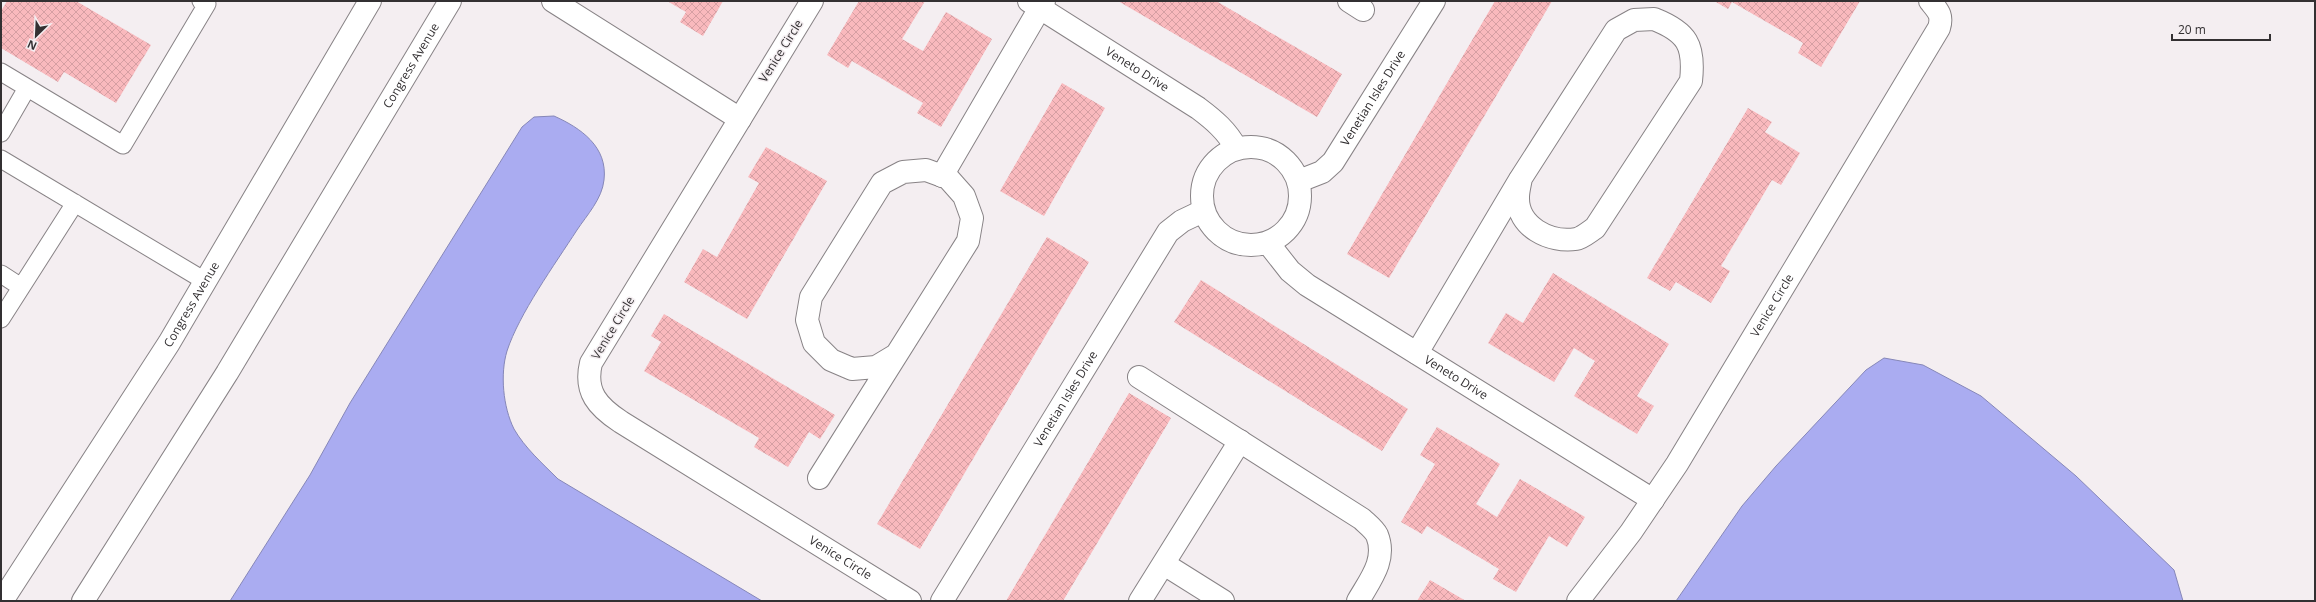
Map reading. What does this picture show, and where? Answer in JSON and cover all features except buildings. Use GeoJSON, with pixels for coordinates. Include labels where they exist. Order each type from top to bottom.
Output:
{"type":"FeatureCollection","features":[{"type":"Feature","properties":{"kind":"street","name":"Congress Avenue"},"geometry":{"type":"LineString","coordinates":[[2,601],[169,343],[370,1]]}},
{"type":"Feature","properties":{"kind":"street","name":"Congress Avenue"},"geometry":{"type":"LineString","coordinates":[[83,601],[228,373],[450,1]]}},
{"type":"Feature","properties":{"kind":"street"},"geometry":{"type":"LineString","coordinates":[[553,1],[740,119]]}},
{"type":"Feature","properties":{"kind":"street","name":"Venice Circle"},"geometry":{"type":"LineString","coordinates":[[812,1],[591,363],[588,375],[590,388],[598,403],[621,422],[910,601]]}},
{"type":"Feature","properties":{"kind":"street","name":"Venetian Isles Drive"},"geometry":{"type":"LineString","coordinates":[[1299,181],[1322,172],[1333,162],[1434,1]]}},
{"type":"Feature","properties":{"kind":"street","name":"Venice Circle"},"geometry":{"type":"LineString","coordinates":[[1578,601],[1653,500],[1782,292],[1939,28],[1942,19],[1939,12],[1930,1]]}},
{"type":"Feature","properties":{"kind":"street"},"geometry":{"type":"LineString","coordinates":[[942,176],[1038,3]]}},
{"type":"Feature","properties":{"kind":"street","name":"Veneto Drive"},"geometry":{"type":"LineString","coordinates":[[1038,3],[1198,108],[1218,123],[1231,139],[1236,148]]}},
{"type":"Feature","properties":{"kind":"street"},"geometry":{"type":"LineString","coordinates":[[1417,353],[1521,178],[1616,30],[1634,20],[1654,19],[1673,26],[1687,41],[1693,61],[1691,81],[1595,228],[1578,238],[1557,240],[1538,233],[1524,218],[1518,198],[1521,178]]}},
{"type":"Feature","properties":{"kind":"street"},"geometry":{"type":"LineString","coordinates":[[1261,147],[1282,156],[1296,173],[1299,181],[1302,195],[1297,217],[1284,234],[1268,244],[1242,245],[1221,236],[1207,219],[1203,211],[1201,198],[1206,176],[1219,158],[1236,148],[1261,147]]}},
{"type":"Feature","properties":{"kind":"street"},"geometry":{"type":"LineString","coordinates":[[818,478],[896,355],[968,241],[972,218],[964,196],[948,178],[926,170],[903,172],[882,183],[811,297],[808,320],[814,343],[831,360],[852,369],[876,367],[896,355]]}},
{"type":"Feature","properties":{"kind":"street","name":"Venetian Isles Drive"},"geometry":{"type":"LineString","coordinates":[[942,601],[1168,232],[1182,221],[1203,211]]}},
{"type":"Feature","properties":{"kind":"street","name":"Veneto Drive"},"geometry":{"type":"LineString","coordinates":[[1268,244],[1290,271],[1307,285],[1653,500]]}},
{"type":"Feature","properties":{"kind":"street"},"geometry":{"type":"LineString","coordinates":[[1139,377],[1362,519],[1376,534],[1380,552],[1378,567],[1358,601]]}},
{"type":"Feature","properties":{"kind":"street"},"geometry":{"type":"LineString","coordinates":[[1140,601],[1240,441]]}},
{"type":"Feature","properties":{"kind":"street"},"geometry":{"type":"LineString","coordinates":[[1164,564],[1223,601]]}},
{"type":"Feature","properties":{"kind":"lane"},"geometry":{"type":"LineString","coordinates":[[1,72],[123,145],[206,2]]}},
{"type":"Feature","properties":{"kind":"lane"},"geometry":{"type":"LineString","coordinates":[[1,133],[28,88]]}},
{"type":"Feature","properties":{"kind":"lane"},"geometry":{"type":"LineString","coordinates":[[1,159],[205,281]]}},
{"type":"Feature","properties":{"kind":"lane"},"geometry":{"type":"LineString","coordinates":[[1,319],[75,203]]}},
{"type":"Feature","properties":{"kind":"lane"},"geometry":{"type":"LineString","coordinates":[[1,274],[21,286]]}},
{"type":"Feature","properties":{"kind":"water"},"geometry":{"type":"Polygon","coordinates":[[[554,116],[574,126],[591,140],[597,148],[602,158],[604,168],[603,187],[589,213],[538,289],[520,321],[507,351],[503,380],[505,401],[510,420],[523,443],[558,479],[762,601],[230,601],[310,475],[350,403],[522,127],[534,117],[554,116]]]}},
{"type":"Feature","properties":{"kind":"water"},"geometry":{"type":"Polygon","coordinates":[[[1884,358],[1923,365],[1981,396],[2076,476],[2174,570],[2183,601],[1676,601],[1742,506],[1776,466],[1866,370],[1884,358]]]}}]}
